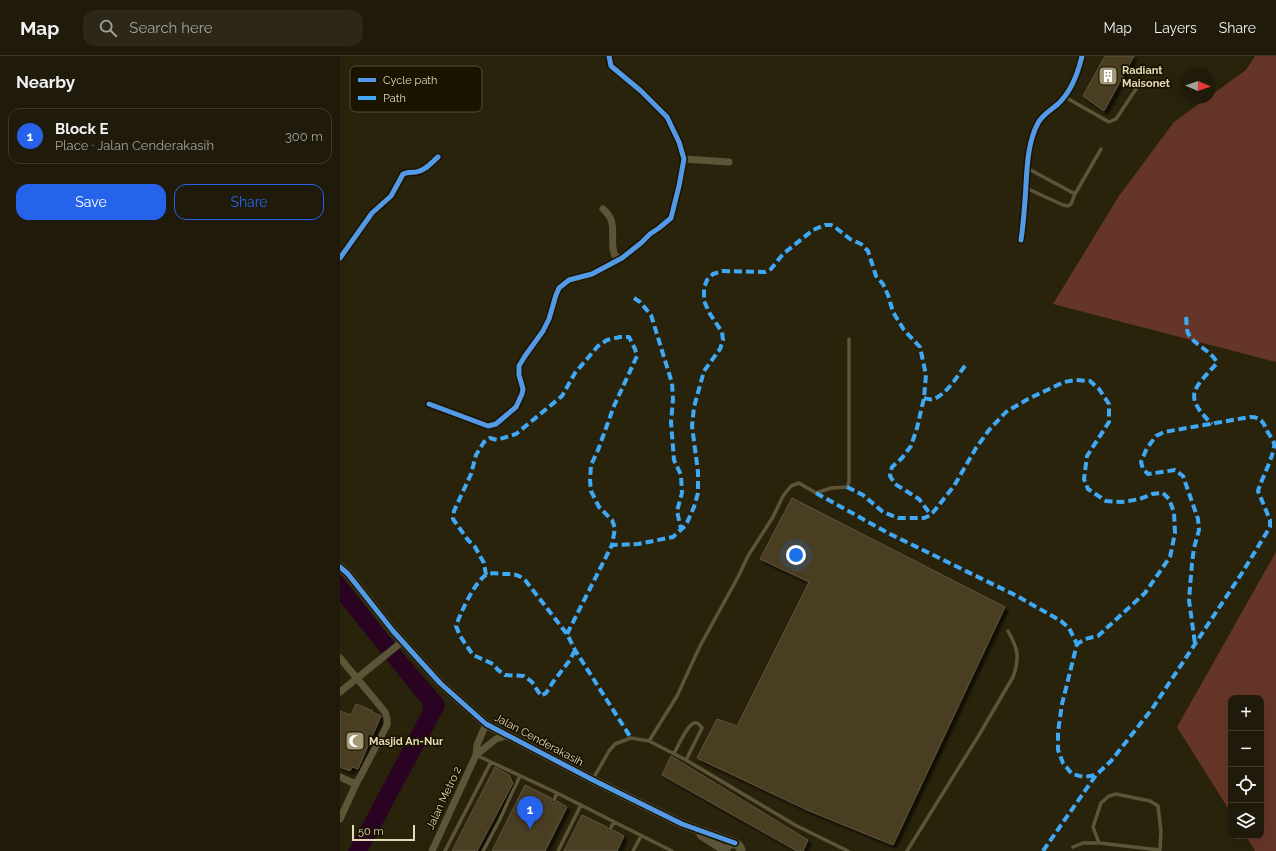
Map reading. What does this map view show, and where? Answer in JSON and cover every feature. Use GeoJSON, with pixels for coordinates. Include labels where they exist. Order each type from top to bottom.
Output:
{"type":"FeatureCollection","features":[{"type":"Feature","properties":{"kind":"street"},"geometry":{"type":"LineString","coordinates":[[429,404],[488,426],[496,424],[516,407],[523,389],[519,375],[520,366],[525,356],[543,331],[560,288],[569,280],[592,274],[622,258],[642,244],[650,234],[671,218],[684,159],[679,142],[667,117],[641,91],[611,66],[609,56]]}},
{"type":"Feature","properties":{"kind":"street"},"geometry":{"type":"LineString","coordinates":[[1021,240],[1027,168],[1032,139],[1039,121],[1065,97],[1079,68],[1082,56]]}},
{"type":"Feature","properties":{"kind":"street"},"geometry":{"type":"LineString","coordinates":[[340,258],[372,213],[391,196],[402,174],[409,171],[416,172],[423,170],[438,157]]}},
{"type":"Feature","properties":{"kind":"street"},"geometry":{"type":"LineString","coordinates":[[684,159],[729,162]]}},
{"type":"Feature","properties":{"kind":"street"},"geometry":{"type":"LineString","coordinates":[[603,209],[611,218],[613,234],[612,250],[615,256],[622,258]]}},
{"type":"Feature","properties":{"kind":"street","name":"Jalan Cenderakasih"},"geometry":{"type":"LineString","coordinates":[[340,567],[348,574],[394,631],[401,642],[440,684],[486,724],[593,780],[682,824],[741,848]]}},
{"type":"Feature","properties":{"kind":"street"},"geometry":{"type":"LineString","coordinates":[[340,692],[401,642]]}},
{"type":"Feature","properties":{"kind":"street"},"geometry":{"type":"LineString","coordinates":[[340,658],[384,712],[387,718],[387,725],[357,782],[340,819]]}},
{"type":"Feature","properties":{"kind":"street","name":"Jalan Metro 2"},"geometry":{"type":"LineString","coordinates":[[433,848],[476,755],[477,745],[486,724]]}},
{"type":"Feature","properties":{"kind":"street","name":"Jalan Metro 2"},"geometry":{"type":"LineString","coordinates":[[476,755],[496,739],[508,735]]}},
{"type":"Feature","properties":{"kind":"street"},"geometry":{"type":"LineString","coordinates":[[340,777],[353,783],[357,782]]}},
{"type":"Feature","properties":{"kind":"street"},"geometry":{"type":"LineString","coordinates":[[682,824],[726,851],[729,845],[741,848]]}},
{"type":"Feature","properties":{"kind":"lane"},"geometry":{"type":"LineString","coordinates":[[1065,97],[1109,122],[1116,119],[1138,86]]}},
{"type":"Feature","properties":{"kind":"lane"},"geometry":{"type":"LineString","coordinates":[[1026,188],[1063,206],[1068,206],[1071,204],[1075,194],[1101,149]]}},
{"type":"Feature","properties":{"kind":"lane"},"geometry":{"type":"LineString","coordinates":[[1027,168],[1075,194]]}},
{"type":"Feature","properties":{"kind":"lane"},"geometry":{"type":"LineString","coordinates":[[650,741],[677,696],[700,646],[748,556],[773,517],[783,496],[791,486],[799,483],[816,492],[835,487],[846,487],[849,482],[849,339]]}},
{"type":"Feature","properties":{"kind":"lane"},"geometry":{"type":"LineString","coordinates":[[907,851],[1013,677],[1016,668],[1016,645],[1008,631]]}},
{"type":"Feature","properties":{"kind":"lane"},"geometry":{"type":"LineString","coordinates":[[674,753],[689,726],[694,723],[698,724],[702,728],[686,760]]}},
{"type":"Feature","properties":{"kind":"lane"},"geometry":{"type":"LineString","coordinates":[[593,780],[615,744],[631,738],[650,741],[674,753],[795,825],[848,851]]}},
{"type":"Feature","properties":{"kind":"lane"},"geometry":{"type":"LineString","coordinates":[[476,755],[581,805],[672,851]]}},
{"type":"Feature","properties":{"kind":"lane"},"geometry":{"type":"LineString","coordinates":[[433,848],[445,851],[490,762]]}},
{"type":"Feature","properties":{"kind":"lane"},"geometry":{"type":"LineString","coordinates":[[483,851],[520,776]]}},
{"type":"Feature","properties":{"kind":"lane"},"geometry":{"type":"LineString","coordinates":[[554,800],[557,794]]}},
{"type":"Feature","properties":{"kind":"lane"},"geometry":{"type":"LineString","coordinates":[[1073,848],[1082,843],[1098,842],[1161,851],[1161,832],[1158,806],[1150,801],[1116,794],[1109,796],[1101,803],[1093,827],[1098,842]]}},
{"type":"Feature","properties":{"kind":"lane"},"geometry":{"type":"LineString","coordinates":[[558,851],[581,805]]}},
{"type":"Feature","properties":{"kind":"lane"},"geometry":{"type":"LineString","coordinates":[[610,829],[614,822]]}},
{"type":"Feature","properties":{"kind":"lane"},"geometry":{"type":"LineString","coordinates":[[633,851],[641,836]]}},
{"type":"Feature","properties":{"kind":"shaded area"},"geometry":{"type":"Polygon","coordinates":[[[1255,56],[1276,56],[1276,362],[1053,304],[1119,196],[1174,122],[1199,104],[1216,104],[1216,92],[1246,70],[1255,56]]]}},
{"type":"Feature","properties":{"kind":"shaded area"},"geometry":{"type":"Polygon","coordinates":[[[1276,552],[1276,851],[1255,851],[1248,839],[1264,839],[1264,695],[1228,695],[1228,808],[1177,727],[1276,552]]]}},
{"type":"Feature","properties":{"kind":"shaded area"},"geometry":{"type":"Polygon","coordinates":[[[340,574],[400,650],[444,701],[445,707],[368,851],[348,851],[422,712],[423,705],[340,602],[340,574]]]}},
{"type":"Feature","properties":{"kind":"building","name":"Radiant Maisonet"},"geometry":{"type":"Polygon","coordinates":[[[1105,56],[1134,56],[1104,111],[1083,96],[1105,56]]]}},
{"type":"Feature","properties":{"kind":"building"},"geometry":{"type":"Polygon","coordinates":[[[792,498],[1005,607],[893,845],[807,810],[697,758],[717,719],[737,726],[809,582],[760,559],[792,498]]]}},
{"type":"Feature","properties":{"kind":"building","name":"Masjid An-Nur"},"geometry":{"type":"Polygon","coordinates":[[[356,704],[381,716],[358,769],[352,767],[350,771],[340,767],[340,711],[351,715],[356,704]]]}},
{"type":"Feature","properties":{"kind":"building"},"geometry":{"type":"Polygon","coordinates":[[[671,756],[808,840],[803,851],[797,851],[662,775],[671,756]]]}},
{"type":"Feature","properties":{"kind":"building"},"geometry":{"type":"Polygon","coordinates":[[[495,767],[509,775],[513,783],[477,851],[452,851],[495,767]]]}},
{"type":"Feature","properties":{"kind":"building"},"geometry":{"type":"Polygon","coordinates":[[[525,785],[551,798],[552,803],[557,801],[567,807],[545,851],[492,851],[525,785]]]}},
{"type":"Feature","properties":{"kind":"building"},"geometry":{"type":"Polygon","coordinates":[[[582,815],[607,827],[609,832],[613,830],[624,836],[617,851],[564,851],[582,815]]]}},
{"type":"Feature","properties":{"kind":"marked path"},"geometry":{"type":"LineString","coordinates":[[486,575],[484,563],[475,547],[453,519],[454,511],[471,474],[476,455],[484,442],[490,438],[497,440],[516,434],[562,396],[575,373],[598,346],[607,340],[620,337],[629,337],[637,356],[614,406],[591,465],[591,491],[599,507],[612,520],[615,528],[612,545],[638,544],[673,537],[686,525],[698,493],[698,472],[692,426],[694,407],[704,371],[720,349],[723,340],[722,332],[710,314],[704,301],[704,288],[707,280],[713,274],[722,271],[765,272],[771,269],[783,254],[813,230],[825,225],[831,225],[836,228],[850,239],[861,244],[868,251],[876,276],[883,284],[893,312],[904,330],[920,347],[926,375],[924,398],[911,446],[902,458],[892,467],[890,476],[895,484],[919,499],[931,515]]}},
{"type":"Feature","properties":{"kind":"marked path"},"geometry":{"type":"LineString","coordinates":[[634,298],[640,302],[651,315],[672,383],[673,399],[671,422],[674,460],[681,475],[682,493],[677,511],[681,529]]}},
{"type":"Feature","properties":{"kind":"marked path"},"geometry":{"type":"LineString","coordinates":[[1186,317],[1189,335],[1196,343],[1211,354],[1217,363],[1197,386],[1194,399],[1197,406],[1212,424]]}},
{"type":"Feature","properties":{"kind":"marked path"},"geometry":{"type":"LineString","coordinates":[[924,398],[934,399],[944,393],[967,363]]}},
{"type":"Feature","properties":{"kind":"marked path"},"geometry":{"type":"LineString","coordinates":[[847,487],[863,495],[883,512],[898,518],[924,518],[931,515],[954,486],[976,448],[989,430],[1006,412],[1028,399],[1064,382],[1075,380],[1090,381],[1099,389],[1109,404],[1109,422],[1087,456],[1084,479],[1088,489],[1106,501],[1122,502],[1140,499],[1152,494],[1163,493],[1169,499],[1174,512],[1175,533],[1170,557],[1145,593],[1098,636],[1085,639],[1077,644]]}},
{"type":"Feature","properties":{"kind":"marked path"},"geometry":{"type":"LineString","coordinates":[[1043,851],[1096,775],[1111,761],[1152,709],[1242,573],[1270,527],[1270,520],[1258,491],[1271,459],[1274,443],[1264,423],[1256,418],[1250,417],[1164,432],[1156,436],[1147,448],[1141,462],[1143,469],[1148,474],[1175,470],[1183,476],[1198,519],[1199,530],[1194,548],[1189,600],[1195,644]]}},
{"type":"Feature","properties":{"kind":"marked path"},"geometry":{"type":"LineString","coordinates":[[816,493],[888,533],[1017,596],[1061,621],[1069,628],[1077,644],[1062,704],[1058,732],[1058,750],[1063,763],[1072,774],[1084,777],[1096,775]]}},
{"type":"Feature","properties":{"kind":"marked path"},"geometry":{"type":"LineString","coordinates":[[567,634],[612,545]]}},
{"type":"Feature","properties":{"kind":"marked path"},"geometry":{"type":"LineString","coordinates":[[575,650],[570,660],[546,693],[541,696],[532,682],[524,676],[505,675],[493,664],[473,655],[460,636],[456,626],[464,606],[482,578],[493,573],[518,575],[525,580],[567,634],[575,650],[631,738]]}},
{"type":"Feature","properties":{"kind":"cycle path"},"geometry":{"type":"LineString","coordinates":[[429,404],[488,426],[496,424],[516,407],[523,389],[519,375],[519,366],[543,331],[549,319],[559,288],[569,280],[592,274],[622,258],[671,218],[684,159],[679,142],[667,117],[641,91],[611,66],[609,56]]}},
{"type":"Feature","properties":{"kind":"cycle path"},"geometry":{"type":"LineString","coordinates":[[1021,240],[1031,141],[1038,123],[1067,94],[1076,75],[1082,56]]}},
{"type":"Feature","properties":{"kind":"cycle path"},"geometry":{"type":"LineString","coordinates":[[340,258],[372,213],[391,196],[403,174],[422,170],[438,157]]}},
{"type":"Feature","properties":{"kind":"cycle path"},"geometry":{"type":"LineString","coordinates":[[340,567],[348,574],[393,631],[440,683],[486,724],[593,780],[682,824],[735,843]]}},
{"type":"Feature","properties":{"kind":"place","name":"Radiant Maisonet"},"geometry":{"type":"Point","coordinates":[1108,76]}},
{"type":"Feature","properties":{"kind":"place","name":"Masjid An-Nur"},"geometry":{"type":"Point","coordinates":[355,741]}},
{"type":"Feature","properties":{"kind":"place","name":"Block E"},"geometry":{"type":"Point","coordinates":[530,829]}}]}
